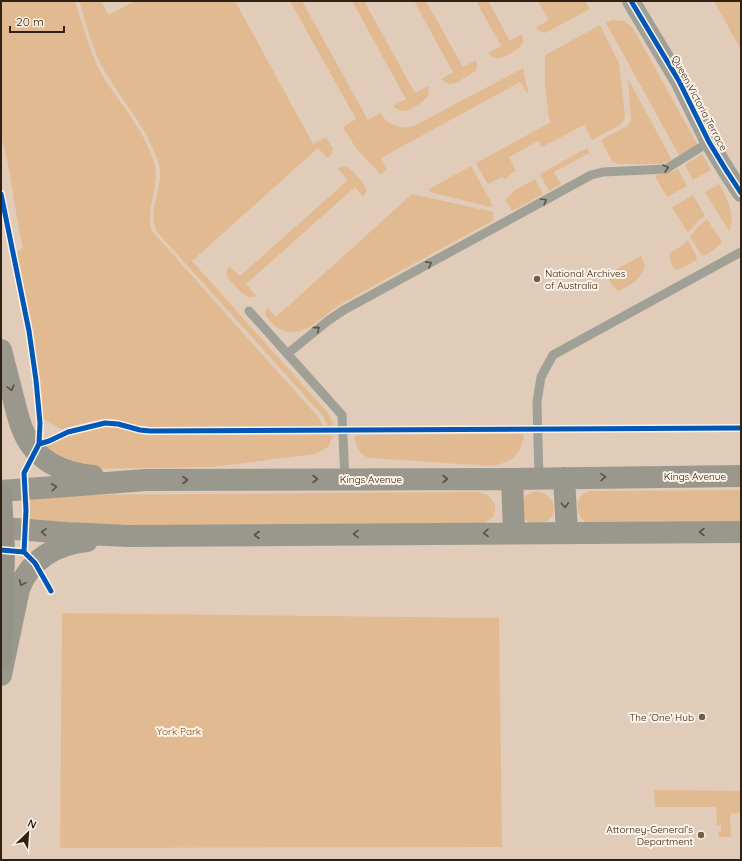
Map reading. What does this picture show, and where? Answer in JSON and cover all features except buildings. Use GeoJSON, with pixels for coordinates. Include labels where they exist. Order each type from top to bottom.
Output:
{"type":"FeatureCollection","features":[{"type":"Feature","properties":{"kind":"highway"},"geometry":{"type":"LineString","coordinates":[[1,495],[4,571],[1,657]]}},
{"type":"Feature","properties":{"kind":"main road"},"geometry":{"type":"LineString","coordinates":[[1,350],[23,432],[35,451],[54,466],[74,474],[146,480]]}},
{"type":"Feature","properties":{"kind":"main road","name":"Kings Avenue"},"geometry":{"type":"LineString","coordinates":[[1,491],[146,480],[512,479],[741,476]]}},
{"type":"Feature","properties":{"kind":"main road"},"geometry":{"type":"LineString","coordinates":[[564,478],[567,532]]}},
{"type":"Feature","properties":{"kind":"main road"},"geometry":{"type":"LineString","coordinates":[[512,479],[514,533]]}},
{"type":"Feature","properties":{"kind":"main road"},"geometry":{"type":"LineString","coordinates":[[2,527],[66,533],[128,536],[741,532]]}},
{"type":"Feature","properties":{"kind":"main road"},"geometry":{"type":"LineString","coordinates":[[1,674],[19,589],[24,578],[35,563],[53,550],[69,544],[128,536]]}},
{"type":"Feature","properties":{"kind":"street","name":"Queen Victoria Terrace"},"geometry":{"type":"LineString","coordinates":[[631,1],[679,81],[709,142],[741,193]]}},
{"type":"Feature","properties":{"kind":"lane"},"geometry":{"type":"LineString","coordinates":[[288,354],[329,320],[344,310],[591,174],[603,172],[664,170],[709,142]]}},
{"type":"Feature","properties":{"kind":"lane"},"geometry":{"type":"LineString","coordinates":[[539,478],[536,402],[541,377],[553,355],[741,252]]}},
{"type":"Feature","properties":{"kind":"lane"},"geometry":{"type":"LineString","coordinates":[[249,311],[342,415],[345,479]]}},
{"type":"Feature","properties":{"kind":"green space"},"geometry":{"type":"Polygon","coordinates":[[[1,1],[75,1],[101,73],[143,136],[153,159],[156,178],[150,214],[152,231],[319,418],[323,426],[148,427],[114,419],[107,419],[87,422],[61,429],[42,418],[35,360],[15,253],[23,248],[8,163],[1,136],[1,1]]]}},
{"type":"Feature","properties":{"kind":"green space"},"geometry":{"type":"Polygon","coordinates":[[[79,1],[101,1],[109,15],[135,1],[235,1],[313,144],[326,137],[333,149],[328,158],[318,148],[192,261],[328,413],[334,425],[328,427],[323,416],[158,233],[154,220],[154,205],[160,175],[158,161],[146,134],[115,88],[97,57],[79,1]]]}},
{"type":"Feature","properties":{"kind":"green space"},"geometry":{"type":"Polygon","coordinates":[[[290,1],[302,1],[368,120],[380,113],[387,121],[398,127],[412,127],[523,68],[528,92],[527,93],[520,82],[381,158],[387,170],[380,174],[356,148],[343,127],[356,119],[290,1]]]}},
{"type":"Feature","properties":{"kind":"green space"},"geometry":{"type":"Polygon","coordinates":[[[352,1],[364,1],[415,93],[428,86],[428,96],[415,107],[402,111],[393,106],[406,99],[352,1]]]}},
{"type":"Feature","properties":{"kind":"green space"},"geometry":{"type":"Polygon","coordinates":[[[414,1],[426,1],[463,67],[476,60],[476,71],[456,83],[448,84],[441,79],[453,72],[414,1]]]}},
{"type":"Feature","properties":{"kind":"green space"},"geometry":{"type":"Polygon","coordinates":[[[476,1],[488,1],[510,41],[522,34],[523,43],[521,46],[511,53],[499,58],[493,57],[488,53],[501,46],[476,1]]]}},
{"type":"Feature","properties":{"kind":"green space"},"geometry":{"type":"Polygon","coordinates":[[[538,1],[585,1],[590,9],[545,33],[539,31],[536,27],[549,20],[538,1]]]}},
{"type":"Feature","properties":{"kind":"green space"},"geometry":{"type":"Polygon","coordinates":[[[714,1],[741,1],[741,50],[714,1]]]}},
{"type":"Feature","properties":{"kind":"green space"},"geometry":{"type":"Polygon","coordinates":[[[612,20],[624,21],[633,28],[697,144],[679,155],[606,23],[612,20]]]}},
{"type":"Feature","properties":{"kind":"green space"},"geometry":{"type":"Polygon","coordinates":[[[600,25],[619,63],[625,115],[624,120],[620,125],[592,140],[584,125],[542,147],[538,141],[509,157],[516,171],[505,180],[502,177],[488,184],[476,163],[551,122],[549,118],[545,83],[545,57],[547,54],[600,25]]]}},
{"type":"Feature","properties":{"kind":"green space"},"geometry":{"type":"Polygon","coordinates":[[[628,79],[672,160],[662,164],[617,164],[612,161],[601,140],[627,126],[631,120],[628,79]]]}},
{"type":"Feature","properties":{"kind":"green space"},"geometry":{"type":"Polygon","coordinates":[[[587,148],[593,159],[589,153],[554,172],[561,184],[549,191],[540,174],[587,148]]]}},
{"type":"Feature","properties":{"kind":"green space"},"geometry":{"type":"Polygon","coordinates":[[[702,154],[711,170],[693,180],[685,165],[702,154]]]}},
{"type":"Feature","properties":{"kind":"green space"},"geometry":{"type":"Polygon","coordinates":[[[471,166],[493,206],[490,207],[430,192],[429,189],[471,166]]]}},
{"type":"Feature","properties":{"kind":"green space"},"geometry":{"type":"Polygon","coordinates":[[[340,167],[349,168],[361,180],[367,190],[363,197],[355,187],[246,284],[256,296],[248,297],[245,295],[228,277],[227,272],[229,266],[240,276],[348,180],[338,169],[340,167]]]}},
{"type":"Feature","properties":{"kind":"green space"},"geometry":{"type":"Polygon","coordinates":[[[678,169],[687,186],[667,197],[655,176],[678,169]]]}},
{"type":"Feature","properties":{"kind":"green space"},"geometry":{"type":"Polygon","coordinates":[[[535,179],[543,194],[512,211],[505,200],[515,190],[535,179]]]}},
{"type":"Feature","properties":{"kind":"green space"},"geometry":{"type":"Polygon","coordinates":[[[719,184],[730,207],[732,219],[729,231],[705,192],[719,184]]]}},
{"type":"Feature","properties":{"kind":"green space"},"geometry":{"type":"Polygon","coordinates":[[[412,194],[493,212],[494,220],[341,304],[301,331],[286,332],[278,328],[268,319],[265,315],[267,307],[276,317],[412,194]]]}},
{"type":"Feature","properties":{"kind":"green space"},"geometry":{"type":"Polygon","coordinates":[[[693,195],[705,216],[698,221],[688,233],[672,207],[693,195]]]}},
{"type":"Feature","properties":{"kind":"green space"},"geometry":{"type":"Polygon","coordinates":[[[707,219],[722,242],[715,249],[704,256],[700,253],[690,237],[707,219]]]}},
{"type":"Feature","properties":{"kind":"green space"},"geometry":{"type":"Polygon","coordinates":[[[688,240],[697,260],[677,270],[671,263],[670,253],[688,240]]]}},
{"type":"Feature","properties":{"kind":"green space"},"geometry":{"type":"Polygon","coordinates":[[[641,256],[645,265],[639,278],[632,284],[619,291],[614,288],[606,275],[641,256]]]}},
{"type":"Feature","properties":{"kind":"green space"},"geometry":{"type":"Polygon","coordinates":[[[107,426],[148,435],[333,436],[328,447],[315,454],[213,467],[84,469],[40,447],[74,434],[107,426]]]}},
{"type":"Feature","properties":{"kind":"green space"},"geometry":{"type":"Polygon","coordinates":[[[359,435],[524,435],[520,448],[513,458],[496,465],[489,466],[370,458],[361,453],[354,437],[359,435]]]}},
{"type":"Feature","properties":{"kind":"green space"},"geometry":{"type":"Polygon","coordinates":[[[741,490],[741,523],[586,522],[579,514],[577,505],[584,493],[589,491],[741,490]]]}},
{"type":"Feature","properties":{"kind":"green space"},"geometry":{"type":"Polygon","coordinates":[[[538,491],[549,497],[554,507],[554,512],[546,522],[532,524],[524,518],[523,498],[530,493],[538,491]]]}},
{"type":"Feature","properties":{"kind":"green space"},"geometry":{"type":"Polygon","coordinates":[[[478,492],[487,495],[493,500],[495,508],[493,517],[485,523],[132,527],[27,519],[26,501],[59,495],[478,492]]]}},
{"type":"Feature","properties":{"kind":"green space","name":"York Park"},"geometry":{"type":"Polygon","coordinates":[[[62,613],[499,618],[502,847],[60,848],[62,613]]]}},
{"type":"Feature","properties":{"kind":"green space"},"geometry":{"type":"Polygon","coordinates":[[[654,790],[741,791],[741,812],[730,814],[731,837],[719,837],[718,832],[721,832],[721,825],[717,825],[716,807],[655,807],[654,790]]]}},
{"type":"Feature","properties":{"kind":"cycle path"},"geometry":{"type":"LineString","coordinates":[[631,1],[679,81],[709,142],[741,193]]}},
{"type":"Feature","properties":{"kind":"cycle path"},"geometry":{"type":"LineString","coordinates":[[1,194],[29,331],[40,423],[39,444],[24,473],[26,510],[24,552]]}},
{"type":"Feature","properties":{"kind":"cycle path"},"geometry":{"type":"LineString","coordinates":[[39,444],[68,432],[105,423],[118,424],[150,431],[741,428]]}},
{"type":"Feature","properties":{"kind":"cycle path"},"geometry":{"type":"LineString","coordinates":[[1,550],[24,552],[35,563],[51,591]]}},
{"type":"Feature","properties":{"kind":"place","name":"National Archives of Australia"},"geometry":{"type":"Point","coordinates":[537,279]}},
{"type":"Feature","properties":{"kind":"place","name":"The 'One' Hub"},"geometry":{"type":"Point","coordinates":[702,717]}},
{"type":"Feature","properties":{"kind":"place","name":"Attorney-General’s Department"},"geometry":{"type":"Point","coordinates":[701,835]}}]}
